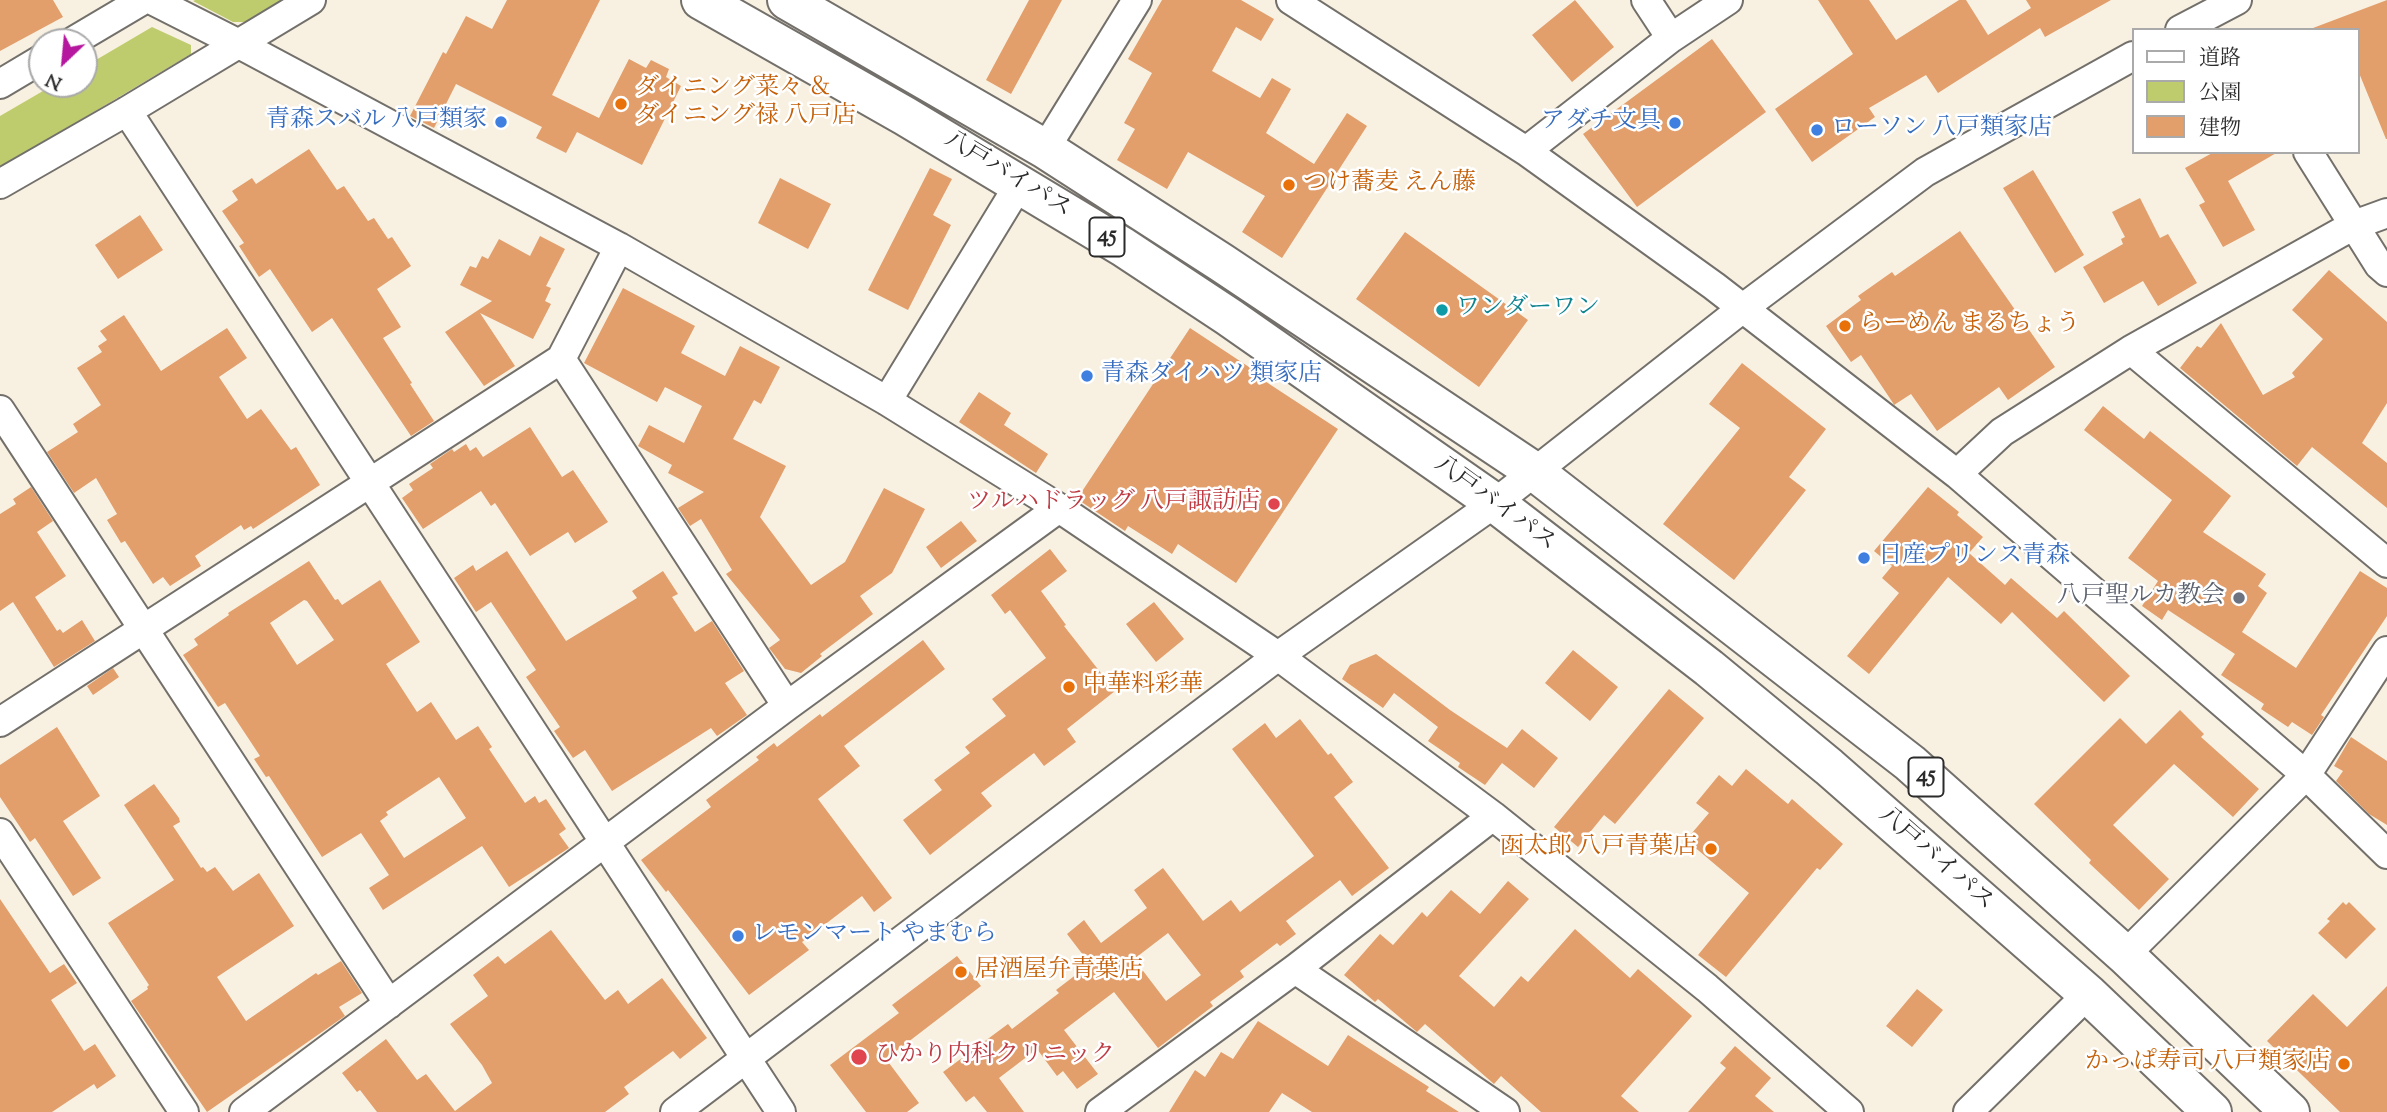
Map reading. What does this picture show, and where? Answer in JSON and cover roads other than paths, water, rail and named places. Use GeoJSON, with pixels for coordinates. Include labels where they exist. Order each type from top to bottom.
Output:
{"type":"FeatureCollection","features":[{"type":"Feature","properties":{"kind":"highway","name":"八戸バイパス"},"geometry":{"type":"LineString","coordinates":[[701,0],[1020,183],[1229,317],[1495,503],[1709,668],[1829,767],[2088,994],[2212,1112]]}},
{"type":"Feature","properties":{"kind":"highway","name":"八戸バイパス"},"geometry":{"type":"LineString","coordinates":[[787,0],[1045,149],[1223,263],[1535,472],[1910,762],[2124,955],[2290,1112]]}},
{"type":"Feature","properties":{"kind":"street"},"geometry":{"type":"LineString","coordinates":[[96,28],[143,0]]}},
{"type":"Feature","properties":{"kind":"street"},"geometry":{"type":"LineString","coordinates":[[152,0],[619,247],[887,401],[1059,508],[1278,656],[1493,816],[1707,988],[1849,1112]]}},
{"type":"Feature","properties":{"kind":"street"},"geometry":{"type":"LineString","coordinates":[[0,184],[312,0]]}},
{"type":"Feature","properties":{"kind":"street"},"geometry":{"type":"LineString","coordinates":[[1045,149],[1138,0]]}},
{"type":"Feature","properties":{"kind":"street"},"geometry":{"type":"LineString","coordinates":[[1291,0],[1526,151],[1743,308],[1957,474],[2306,775],[2387,854]]}},
{"type":"Feature","properties":{"kind":"street"},"geometry":{"type":"LineString","coordinates":[[1646,0],[1671,38]]}},
{"type":"Feature","properties":{"kind":"street"},"geometry":{"type":"LineString","coordinates":[[1526,151],[1671,38],[1728,0]]}},
{"type":"Feature","properties":{"kind":"street"},"geometry":{"type":"LineString","coordinates":[[2184,28],[2224,10]]}},
{"type":"Feature","properties":{"kind":"street"},"geometry":{"type":"LineString","coordinates":[[674,1112],[1278,656],[1495,503],[1743,308],[1925,172],[2132,57]]}},
{"type":"Feature","properties":{"kind":"street"},"geometry":{"type":"LineString","coordinates":[[0,84],[28,68]]}},
{"type":"Feature","properties":{"kind":"street"},"geometry":{"type":"LineString","coordinates":[[127,111],[781,1112]]}},
{"type":"Feature","properties":{"kind":"street"},"geometry":{"type":"LineString","coordinates":[[2309,154],[2379,265],[2387,272]]}},
{"type":"Feature","properties":{"kind":"street"},"geometry":{"type":"LineString","coordinates":[[887,401],[1020,183]]}},
{"type":"Feature","properties":{"kind":"street"},"geometry":{"type":"LineString","coordinates":[[1957,474],[2002,432],[2131,349],[2354,225],[2387,213]]}},
{"type":"Feature","properties":{"kind":"street"},"geometry":{"type":"LineString","coordinates":[[0,722],[561,359],[619,247]]}},
{"type":"Feature","properties":{"kind":"street"},"geometry":{"type":"LineString","coordinates":[[2131,349],[2387,563]]}},
{"type":"Feature","properties":{"kind":"street"},"geometry":{"type":"LineString","coordinates":[[561,359],[786,706]]}},
{"type":"Feature","properties":{"kind":"street"},"geometry":{"type":"LineString","coordinates":[[0,410],[389,1004]]}},
{"type":"Feature","properties":{"kind":"street"},"geometry":{"type":"LineString","coordinates":[[244,1112],[786,706],[1059,508]]}},
{"type":"Feature","properties":{"kind":"street"},"geometry":{"type":"LineString","coordinates":[[2124,955],[2306,775],[2387,651]]}},
{"type":"Feature","properties":{"kind":"street"},"geometry":{"type":"LineString","coordinates":[[1100,1112],[1295,968],[1493,816]]}},
{"type":"Feature","properties":{"kind":"street"},"geometry":{"type":"LineString","coordinates":[[0,834],[184,1112]]}},
{"type":"Feature","properties":{"kind":"street"},"geometry":{"type":"LineString","coordinates":[[1295,968],[1505,1112]]}},
{"type":"Feature","properties":{"kind":"street"},"geometry":{"type":"LineString","coordinates":[[1968,1112],[2088,994]]}},
{"type":"Feature","properties":{"kind":"place","name":"ダイニング菜々 ＆ ダイニング禄 八戸店"},"geometry":{"type":"Point","coordinates":[621,104]}},
{"type":"Feature","properties":{"kind":"place","name":"青森スバル 八戸類家"},"geometry":{"type":"Point","coordinates":[501,122]}},
{"type":"Feature","properties":{"kind":"place","name":"アダチ文具"},"geometry":{"type":"Point","coordinates":[1675,123]}},
{"type":"Feature","properties":{"kind":"place","name":"ローソン 八戸類家店"},"geometry":{"type":"Point","coordinates":[1817,130]}},
{"type":"Feature","properties":{"kind":"place","name":"つけ蕎麦 えん藤"},"geometry":{"type":"Point","coordinates":[1289,185]}},
{"type":"Feature","properties":{"kind":"place","name":"ワンダーワン"},"geometry":{"type":"Point","coordinates":[1442,310]}},
{"type":"Feature","properties":{"kind":"place","name":"らーめん まるちょう"},"geometry":{"type":"Point","coordinates":[1845,326]}},
{"type":"Feature","properties":{"kind":"place","name":"青森ダイハツ 類家店"},"geometry":{"type":"Point","coordinates":[1087,376]}},
{"type":"Feature","properties":{"kind":"place","name":"ツルハドラッグ 八戸諏訪店"},"geometry":{"type":"Point","coordinates":[1274,504]}},
{"type":"Feature","properties":{"kind":"place","name":"日産プリンス青森"},"geometry":{"type":"Point","coordinates":[1864,558]}},
{"type":"Feature","properties":{"kind":"place","name":"八戸聖ルカ教会"},"geometry":{"type":"Point","coordinates":[2239,598]}},
{"type":"Feature","properties":{"kind":"place","name":"中華料彩華"},"geometry":{"type":"Point","coordinates":[1069,687]}},
{"type":"Feature","properties":{"kind":"place","name":"函太郎 八戸青葉店"},"geometry":{"type":"Point","coordinates":[1711,849]}},
{"type":"Feature","properties":{"kind":"place","name":"レモンマート やまむら"},"geometry":{"type":"Point","coordinates":[738,936]}},
{"type":"Feature","properties":{"kind":"place","name":"居酒屋弁青葉店"},"geometry":{"type":"Point","coordinates":[961,972]}},
{"type":"Feature","properties":{"kind":"place","name":"ひかり内科クリニック"},"geometry":{"type":"Point","coordinates":[859,1057]}},
{"type":"Feature","properties":{"kind":"place","name":"かっぱ寿司 八戸類家店"},"geometry":{"type":"Point","coordinates":[2344,1064]}}]}
